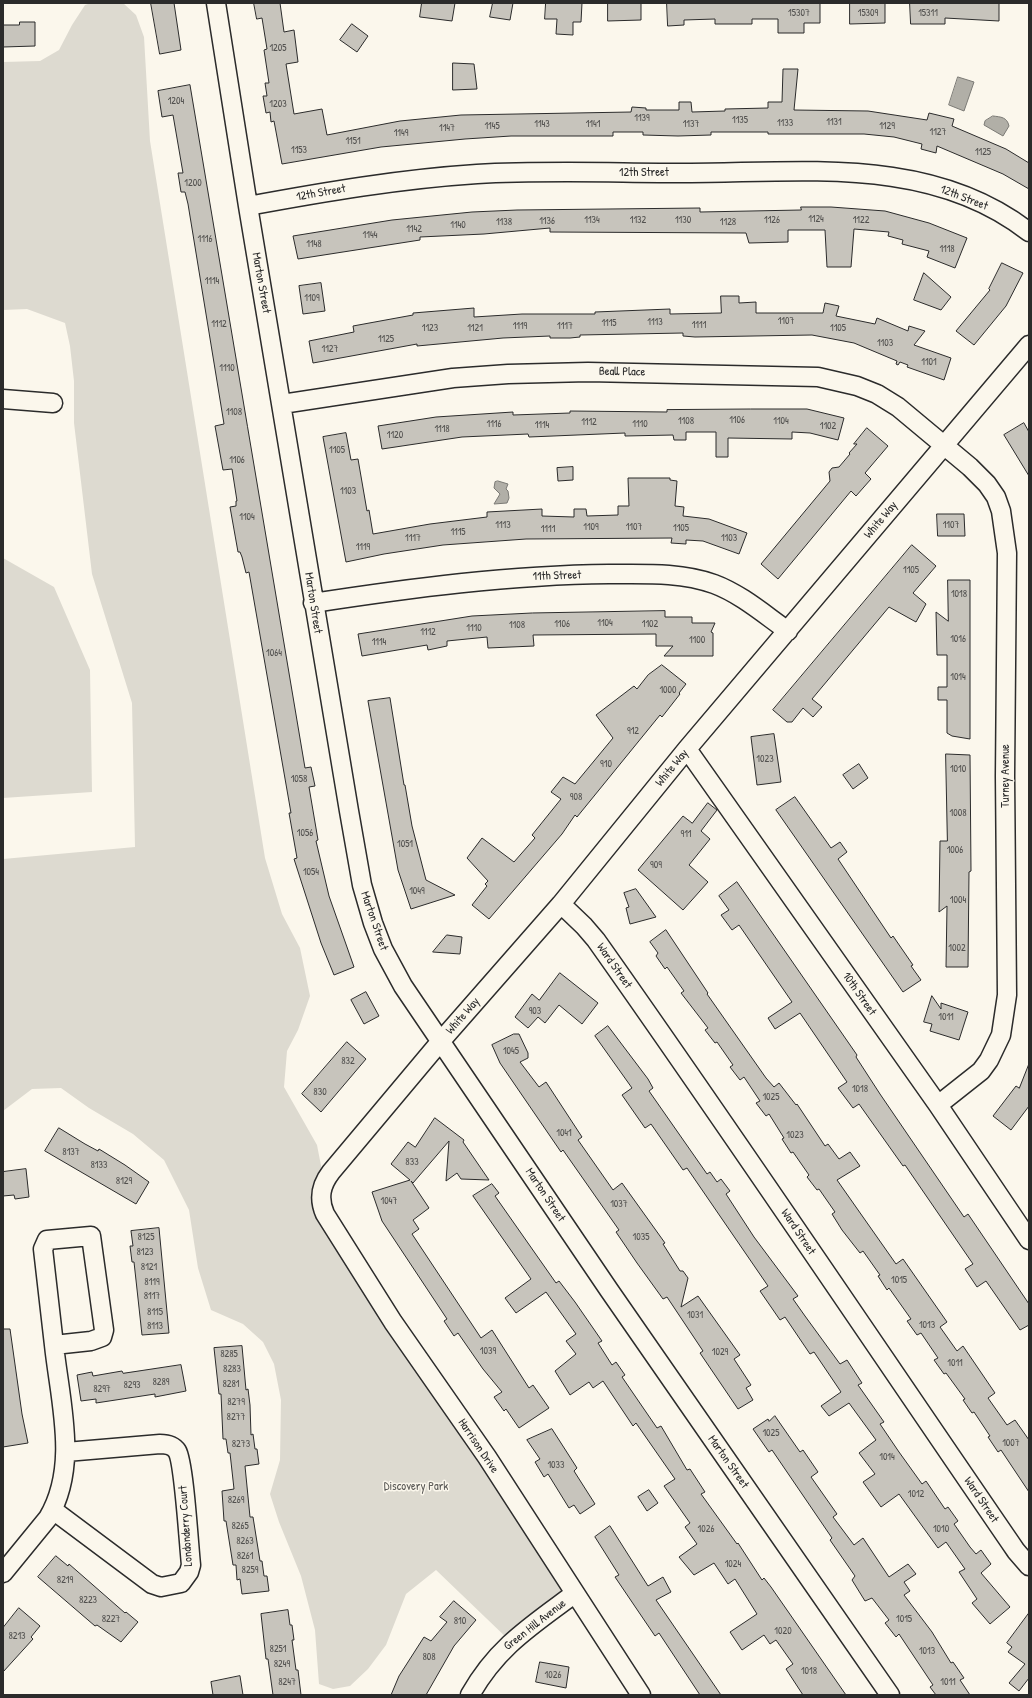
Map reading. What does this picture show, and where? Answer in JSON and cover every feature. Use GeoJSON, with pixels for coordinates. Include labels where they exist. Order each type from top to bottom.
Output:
{"type":"FeatureCollection","features":[{"type":"Feature","properties":{"kind":"street","name":"Marton Street"},"geometry":{"type":"LineString","coordinates":[[216,3],[313,603],[367,902],[373,923],[391,965],[440,1042],[467,1078],[609,1290],[890,1695]]}},
{"type":"Feature","properties":{"kind":"street","name":"12th Street"},"geometry":{"type":"LineString","coordinates":[[248,206],[341,189],[478,174],[554,172],[731,173],[827,170],[892,176],[947,190],[993,209],[1029,232]]}},
{"type":"Feature","properties":{"kind":"street","name":"White Way"},"geometry":{"type":"LineString","coordinates":[[321,1194],[324,1181],[331,1172],[440,1042],[561,904],[687,749],[1029,345]]}},
{"type":"Feature","properties":{"kind":"street","name":"Beall Place"},"geometry":{"type":"LineString","coordinates":[[282,404],[452,378],[508,374],[588,372],[818,377],[857,386],[877,394],[898,407],[943,445]]}},
{"type":"Feature","properties":{"kind":"street"},"geometry":{"type":"LineString","coordinates":[[3,399],[53,403]]}},
{"type":"Feature","properties":{"kind":"street","name":"Turney Avenue"},"geometry":{"type":"LineString","coordinates":[[938,1105],[980,1071],[989,1060],[1001,1036],[1007,995],[1005,784],[1007,553],[1004,525],[996,497],[987,484],[970,467],[943,445]]}},
{"type":"Feature","properties":{"kind":"street","name":"11th Street"},"geometry":{"type":"LineString","coordinates":[[313,603],[410,589],[512,578],[559,575],[656,574],[694,578],[715,584],[732,593],[788,631]]}},
{"type":"Feature","properties":{"kind":"street","name":"10th Street"},"geometry":{"type":"LineString","coordinates":[[687,749],[938,1105],[1029,1240]]}},
{"type":"Feature","properties":{"kind":"street","name":"Ward Street"},"geometry":{"type":"LineString","coordinates":[[561,904],[596,940],[718,1111],[894,1373],[1016,1551],[1029,1566]]}},
{"type":"Feature","properties":{"kind":"street","name":"Harrison Drive"},"geometry":{"type":"LineString","coordinates":[[321,1194],[323,1209],[329,1221],[393,1322],[487,1458],[574,1594],[642,1695]]}},
{"type":"Feature","properties":{"kind":"street"},"geometry":{"type":"LineString","coordinates":[[3,1573],[34,1536],[53,1510],[63,1480],[66,1452],[43,1248],[47,1240],[91,1236],[104,1330],[102,1337],[54,1345]]}},
{"type":"Feature","properties":{"kind":"street","name":"Londonderry Court"},"geometry":{"type":"LineString","coordinates":[[53,1510],[152,1584],[161,1587],[181,1583],[189,1572],[191,1566],[182,1480],[179,1458],[177,1452],[172,1447],[167,1444],[160,1444],[66,1452]]}},
{"type":"Feature","properties":{"kind":"street","name":"Green Hill Avenue"},"geometry":{"type":"LineString","coordinates":[[470,1695],[492,1662],[510,1642],[574,1594]]}},
{"type":"Feature","properties":{"kind":"green space","name":"Discovery Park"},"geometry":{"type":"Polygon","coordinates":[[[91,3],[123,3],[136,15],[144,37],[150,141],[265,858],[282,914],[300,948],[310,996],[298,1030],[287,1051],[284,1087],[317,1145],[324,1181],[321,1194],[574,1594],[511,1642],[436,1570],[406,1594],[386,1645],[368,1669],[350,1686],[333,1689],[319,1684],[315,1630],[301,1576],[279,1522],[270,1494],[280,1460],[281,1400],[274,1364],[263,1342],[243,1324],[211,1310],[198,1268],[189,1210],[164,1160],[133,1134],[89,1108],[61,1088],[32,1089],[3,1111],[3,859],[135,847],[132,703],[92,574],[74,423],[74,381],[70,346],[65,323],[27,309],[3,310],[3,62],[40,61],[59,50],[72,25],[85,5],[91,3]]]}},
{"type":"Feature","properties":{"kind":"green space"},"geometry":{"type":"Polygon","coordinates":[[[3,558],[54,587],[90,670],[92,792],[3,798],[3,558]]]}},
{"type":"Feature","properties":{"kind":"shaded area"},"geometry":{"type":"Polygon","coordinates":[[[958,77],[974,82],[964,111],[949,105],[958,77]]]}},
{"type":"Feature","properties":{"kind":"shaded area"},"geometry":{"type":"Polygon","coordinates":[[[993,116],[1003,118],[1008,123],[1009,126],[1003,136],[984,125],[985,121],[993,116]]]}},
{"type":"Feature","properties":{"kind":"shaded area"},"geometry":{"type":"Polygon","coordinates":[[[498,481],[508,484],[506,489],[508,491],[509,498],[507,503],[494,504],[500,494],[494,488],[495,482],[498,481]]]}},
{"type":"Feature","properties":{"kind":"building"},"geometry":{"type":"Polygon","coordinates":[[[151,3],[174,3],[181,50],[160,54],[151,3]]]}},
{"type":"Feature","properties":{"kind":"building"},"geometry":{"type":"Polygon","coordinates":[[[254,3],[280,3],[284,32],[294,30],[298,62],[286,64],[294,114],[322,109],[327,135],[400,121],[461,115],[631,112],[632,107],[646,108],[646,110],[679,110],[679,102],[691,102],[692,112],[725,111],[725,109],[768,108],[768,102],[782,102],[783,69],[798,69],[794,110],[868,111],[927,120],[929,113],[954,119],[952,126],[1006,149],[1029,163],[1029,189],[1003,174],[937,146],[936,153],[921,149],[922,144],[894,137],[864,134],[768,134],[768,132],[711,132],[711,135],[678,136],[643,135],[643,132],[613,132],[613,136],[511,136],[381,147],[282,164],[274,121],[271,122],[270,112],[266,113],[263,96],[267,96],[265,83],[269,83],[264,50],[267,49],[262,18],[257,19],[254,3]]]}},
{"type":"Feature","properties":{"kind":"building"},"geometry":{"type":"Polygon","coordinates":[[[422,3],[455,3],[452,21],[420,17],[422,3]]]}},
{"type":"Feature","properties":{"kind":"building"},"geometry":{"type":"Polygon","coordinates":[[[493,3],[513,3],[510,20],[490,17],[493,3]]]}},
{"type":"Feature","properties":{"kind":"building"},"geometry":{"type":"Polygon","coordinates":[[[546,3],[582,3],[581,22],[573,22],[573,35],[556,34],[557,19],[545,19],[546,3]]]}},
{"type":"Feature","properties":{"kind":"building"},"geometry":{"type":"Polygon","coordinates":[[[608,3],[641,3],[641,20],[608,21],[608,3]]]}},
{"type":"Feature","properties":{"kind":"building"},"geometry":{"type":"Polygon","coordinates":[[[667,3],[820,3],[820,23],[804,23],[804,33],[778,33],[778,19],[752,19],[752,24],[715,24],[715,19],[684,20],[684,25],[668,26],[667,3]]]}},
{"type":"Feature","properties":{"kind":"building"},"geometry":{"type":"Polygon","coordinates":[[[850,3],[885,3],[885,23],[850,24],[850,3]]]}},
{"type":"Feature","properties":{"kind":"building"},"geometry":{"type":"Polygon","coordinates":[[[910,3],[999,3],[999,21],[945,18],[945,24],[911,24],[910,3]]]}},
{"type":"Feature","properties":{"kind":"building"},"geometry":{"type":"Polygon","coordinates":[[[20,22],[35,22],[35,46],[3,47],[3,25],[19,25],[20,22]]]}},
{"type":"Feature","properties":{"kind":"building"},"geometry":{"type":"Polygon","coordinates":[[[352,24],[368,36],[357,52],[340,40],[352,24]]]}},
{"type":"Feature","properties":{"kind":"building"},"geometry":{"type":"Polygon","coordinates":[[[453,63],[474,64],[477,89],[453,90],[453,63]]]}},
{"type":"Feature","properties":{"kind":"building"},"geometry":{"type":"Polygon","coordinates":[[[190,85],[305,768],[311,767],[315,786],[309,787],[318,840],[316,841],[329,896],[354,967],[334,975],[321,943],[294,859],[297,858],[289,813],[291,813],[249,572],[246,573],[242,557],[240,552],[238,552],[230,507],[236,506],[237,501],[232,469],[223,470],[215,426],[224,424],[188,204],[185,192],[181,192],[178,173],[183,173],[173,115],[162,117],[158,91],[190,85]]]}},
{"type":"Feature","properties":{"kind":"building"},"geometry":{"type":"Polygon","coordinates":[[[801,207],[831,207],[885,211],[929,223],[967,238],[955,268],[927,257],[929,251],[902,244],[903,240],[888,236],[889,232],[854,229],[851,267],[827,267],[825,230],[788,230],[788,242],[749,243],[746,233],[550,232],[550,228],[484,234],[420,237],[420,240],[298,259],[293,236],[392,220],[472,212],[517,210],[700,208],[700,212],[801,210],[801,207]]]}},
{"type":"Feature","properties":{"kind":"building"},"geometry":{"type":"Polygon","coordinates":[[[1002,263],[1023,273],[1006,306],[974,345],[956,331],[990,290],[989,289],[1002,263]]]}},
{"type":"Feature","properties":{"kind":"building"},"geometry":{"type":"Polygon","coordinates":[[[924,273],[951,297],[941,310],[914,300],[924,273]]]}},
{"type":"Feature","properties":{"kind":"building"},"geometry":{"type":"Polygon","coordinates":[[[321,283],[325,311],[303,314],[299,286],[321,283]]]}},
{"type":"Feature","properties":{"kind":"building"},"geometry":{"type":"Polygon","coordinates":[[[721,296],[739,296],[739,303],[756,302],[756,313],[823,313],[825,303],[839,306],[836,316],[875,324],[877,318],[908,331],[909,326],[925,331],[914,345],[951,358],[944,380],[907,367],[908,365],[900,362],[898,365],[896,364],[897,361],[854,343],[812,335],[695,337],[683,336],[683,333],[580,335],[580,337],[570,338],[550,338],[550,336],[503,338],[417,346],[417,344],[313,363],[309,341],[354,332],[353,326],[413,315],[413,313],[474,308],[474,317],[522,314],[595,314],[595,312],[670,309],[670,314],[721,313],[721,296]]]}},
{"type":"Feature","properties":{"kind":"building"},"geometry":{"type":"Polygon","coordinates":[[[807,409],[844,418],[838,440],[810,433],[792,432],[792,439],[728,438],[728,457],[716,457],[716,432],[686,432],[686,440],[674,440],[673,435],[625,436],[625,433],[529,437],[528,434],[462,437],[382,449],[378,426],[436,417],[513,412],[513,415],[570,413],[570,411],[667,412],[667,410],[807,409]]]}},
{"type":"Feature","properties":{"kind":"building"},"geometry":{"type":"Polygon","coordinates":[[[1024,423],[1029,432],[1029,476],[1004,435],[1024,423]]]}},
{"type":"Feature","properties":{"kind":"building"},"geometry":{"type":"Polygon","coordinates":[[[867,428],[888,446],[865,473],[871,479],[856,496],[851,491],[778,579],[761,564],[830,481],[829,472],[832,468],[839,467],[850,454],[849,453],[857,444],[854,444],[867,428]]]}},
{"type":"Feature","properties":{"kind":"building"},"geometry":{"type":"Polygon","coordinates":[[[346,433],[351,460],[358,459],[367,511],[369,510],[373,534],[430,524],[487,517],[487,512],[542,509],[542,516],[574,517],[574,509],[586,509],[587,516],[618,515],[618,506],[629,506],[628,478],[670,478],[670,480],[677,481],[675,506],[684,507],[683,516],[709,519],[747,533],[739,554],[703,541],[686,540],[686,544],[671,543],[672,538],[526,539],[443,545],[384,554],[346,562],[323,437],[346,433]]]}},
{"type":"Feature","properties":{"kind":"building"},"geometry":{"type":"Polygon","coordinates":[[[573,467],[573,480],[558,481],[557,468],[573,467]]]}},
{"type":"Feature","properties":{"kind":"building"},"geometry":{"type":"Polygon","coordinates":[[[937,514],[964,514],[965,536],[938,536],[937,514]]]}},
{"type":"Feature","properties":{"kind":"building"},"geometry":{"type":"Polygon","coordinates":[[[912,545],[936,566],[913,593],[926,604],[916,622],[889,607],[812,699],[822,707],[813,717],[803,708],[792,722],[787,722],[773,710],[912,545]]]}},
{"type":"Feature","properties":{"kind":"building"},"geometry":{"type":"Polygon","coordinates":[[[948,580],[970,580],[970,739],[952,736],[947,733],[947,700],[938,700],[938,687],[947,687],[947,655],[937,655],[936,612],[948,621],[948,580]]]}},
{"type":"Feature","properties":{"kind":"building"},"geometry":{"type":"Polygon","coordinates":[[[665,611],[665,617],[692,617],[692,623],[715,623],[711,632],[713,633],[713,656],[664,656],[673,646],[656,646],[656,634],[533,635],[534,646],[488,648],[487,637],[447,641],[447,646],[428,650],[427,645],[362,656],[358,634],[472,616],[532,613],[665,611]]]}},
{"type":"Feature","properties":{"kind":"building"},"geometry":{"type":"Polygon","coordinates":[[[662,665],[686,684],[679,693],[680,694],[662,717],[660,715],[577,817],[575,815],[562,834],[489,919],[472,905],[487,886],[485,884],[488,881],[467,858],[482,838],[514,862],[535,838],[532,835],[561,799],[551,792],[563,777],[575,784],[613,738],[596,715],[634,686],[637,689],[648,675],[662,665]]]}},
{"type":"Feature","properties":{"kind":"building"},"geometry":{"type":"Polygon","coordinates":[[[390,698],[412,826],[426,880],[455,895],[411,909],[398,870],[368,701],[390,698]]]}},
{"type":"Feature","properties":{"kind":"building"},"geometry":{"type":"Polygon","coordinates":[[[774,734],[781,782],[757,785],[751,737],[774,734]]]}},
{"type":"Feature","properties":{"kind":"building"},"geometry":{"type":"Polygon","coordinates":[[[946,754],[970,755],[971,871],[969,872],[968,967],[946,967],[947,906],[939,912],[940,841],[947,841],[946,754]]]}},
{"type":"Feature","properties":{"kind":"building"},"geometry":{"type":"Polygon","coordinates":[[[859,764],[868,778],[853,789],[843,775],[859,764]]]}},
{"type":"Feature","properties":{"kind":"building"},"geometry":{"type":"Polygon","coordinates":[[[795,797],[831,848],[840,842],[847,852],[838,859],[891,938],[893,936],[913,965],[911,966],[921,980],[903,992],[776,810],[795,797]]]}},
{"type":"Feature","properties":{"kind":"building"},"geometry":{"type":"Polygon","coordinates":[[[708,803],[717,810],[701,831],[710,839],[689,865],[708,882],[683,910],[638,870],[683,816],[692,823],[708,803]]]}},
{"type":"Feature","properties":{"kind":"building"},"geometry":{"type":"Polygon","coordinates":[[[737,882],[857,1055],[856,1057],[880,1094],[964,1217],[968,1214],[1029,1304],[1029,1325],[1020,1330],[986,1281],[977,1287],[965,1269],[973,1264],[905,1165],[903,1166],[859,1104],[853,1108],[838,1088],[847,1082],[800,1013],[775,1029],[768,1018],[792,1002],[739,925],[732,930],[721,915],[729,910],[719,896],[737,882]]]}},
{"type":"Feature","properties":{"kind":"building"},"geometry":{"type":"Polygon","coordinates":[[[636,889],[656,917],[630,924],[626,908],[629,907],[624,893],[636,889]]]}},
{"type":"Feature","properties":{"kind":"building"},"geometry":{"type":"Polygon","coordinates":[[[666,930],[708,993],[707,994],[766,1078],[774,1087],[779,1083],[796,1105],[797,1104],[825,1146],[828,1144],[839,1159],[850,1152],[860,1166],[837,1180],[896,1264],[903,1259],[947,1322],[940,1327],[957,1351],[963,1346],[995,1393],[988,1398],[1007,1425],[1015,1420],[1029,1440],[1029,1492],[1001,1450],[998,1452],[988,1437],[990,1436],[974,1412],[972,1413],[963,1400],[965,1399],[946,1373],[944,1374],[934,1360],[938,1358],[921,1333],[917,1335],[907,1321],[911,1319],[889,1288],[887,1290],[878,1276],[880,1275],[863,1251],[860,1253],[842,1230],[832,1214],[835,1212],[819,1189],[817,1190],[807,1177],[809,1175],[793,1152],[791,1153],[782,1139],[784,1138],[769,1114],[766,1116],[756,1103],[760,1101],[744,1077],[740,1080],[730,1067],[733,1065],[717,1042],[715,1043],[705,1030],[708,1028],[681,993],[684,991],[667,967],[665,969],[656,956],[658,953],[650,942],[666,930]]]}},
{"type":"Feature","properties":{"kind":"building"},"geometry":{"type":"Polygon","coordinates":[[[447,935],[462,937],[460,954],[433,952],[447,935]]]}},
{"type":"Feature","properties":{"kind":"building"},"geometry":{"type":"Polygon","coordinates":[[[560,973],[598,1003],[582,1024],[559,1005],[545,1023],[538,1017],[528,1028],[515,1017],[532,994],[539,1000],[560,973]]]}},
{"type":"Feature","properties":{"kind":"building"},"geometry":{"type":"Polygon","coordinates":[[[366,992],[379,1016],[364,1024],[351,1000],[366,992]]]}},
{"type":"Feature","properties":{"kind":"building"},"geometry":{"type":"Polygon","coordinates":[[[932,996],[941,1009],[941,1003],[968,1012],[959,1040],[930,1031],[932,1024],[924,1022],[932,996]]]}},
{"type":"Feature","properties":{"kind":"building"},"geometry":{"type":"Polygon","coordinates":[[[608,1026],[648,1079],[653,1088],[649,1091],[707,1174],[710,1172],[717,1182],[721,1179],[730,1191],[726,1194],[754,1237],[798,1296],[793,1299],[805,1316],[840,1364],[847,1360],[862,1383],[858,1385],[884,1422],[880,1424],[899,1452],[922,1484],[926,1481],[945,1509],[948,1507],[958,1521],[954,1524],[970,1547],[976,1554],[981,1550],[991,1564],[981,1573],[1010,1607],[990,1624],[972,1603],[977,1599],[959,1572],[965,1569],[946,1542],[938,1548],[899,1494],[881,1507],[863,1482],[875,1474],[859,1453],[876,1440],[849,1403],[829,1416],[821,1406],[841,1392],[814,1352],[810,1354],[785,1317],[780,1320],[760,1291],[768,1286],[687,1168],[683,1170],[651,1124],[645,1128],[622,1095],[632,1088],[595,1036],[608,1026]]]}},
{"type":"Feature","properties":{"kind":"building"},"geometry":{"type":"Polygon","coordinates":[[[514,1034],[519,1034],[528,1053],[528,1058],[520,1062],[539,1087],[546,1082],[582,1137],[578,1140],[613,1190],[622,1183],[665,1243],[663,1244],[680,1271],[683,1271],[688,1278],[681,1307],[698,1296],[740,1355],[734,1359],[751,1385],[746,1388],[753,1400],[738,1409],[700,1353],[703,1351],[667,1297],[663,1299],[637,1263],[616,1232],[619,1230],[563,1150],[561,1152],[500,1063],[492,1045],[514,1034]]]}},
{"type":"Feature","properties":{"kind":"building"},"geometry":{"type":"Polygon","coordinates":[[[347,1042],[366,1059],[321,1112],[302,1094],[347,1042]]]}},
{"type":"Feature","properties":{"kind":"building"},"geometry":{"type":"Polygon","coordinates":[[[1029,1064],[1029,1106],[1011,1130],[993,1116],[1016,1086],[1019,1088],[1029,1064]]]}},
{"type":"Feature","properties":{"kind":"building"},"geometry":{"type":"Polygon","coordinates":[[[435,1118],[464,1140],[463,1142],[489,1180],[461,1179],[457,1173],[446,1181],[449,1141],[413,1183],[411,1181],[429,1208],[413,1220],[419,1229],[412,1234],[481,1338],[492,1330],[529,1388],[533,1385],[549,1408],[519,1428],[506,1409],[504,1411],[494,1397],[502,1392],[483,1369],[458,1333],[454,1336],[444,1321],[447,1319],[382,1221],[372,1192],[410,1180],[391,1164],[408,1142],[415,1147],[435,1118]]]}},
{"type":"Feature","properties":{"kind":"building"},"geometry":{"type":"Polygon","coordinates":[[[59,1128],[98,1151],[99,1149],[149,1182],[136,1204],[45,1151],[59,1128]]]}},
{"type":"Feature","properties":{"kind":"building"},"geometry":{"type":"Polygon","coordinates":[[[26,1169],[29,1197],[15,1199],[14,1195],[3,1196],[3,1172],[26,1169]]]}},
{"type":"Feature","properties":{"kind":"building"},"geometry":{"type":"Polygon","coordinates":[[[492,1184],[499,1193],[495,1196],[556,1283],[559,1281],[602,1341],[598,1343],[612,1365],[616,1362],[625,1375],[622,1377],[657,1428],[661,1426],[687,1470],[690,1469],[705,1492],[701,1494],[737,1544],[738,1543],[762,1580],[764,1578],[771,1587],[846,1695],[803,1695],[786,1669],[793,1664],[776,1640],[770,1644],[764,1635],[742,1650],[730,1632],[757,1614],[735,1579],[728,1584],[714,1563],[694,1575],[679,1557],[697,1544],[685,1527],[690,1523],[664,1486],[675,1479],[636,1423],[633,1426],[603,1381],[593,1388],[589,1382],[570,1395],[555,1371],[576,1354],[566,1341],[576,1334],[546,1292],[516,1313],[505,1298],[531,1279],[473,1196],[492,1184]]]}},
{"type":"Feature","properties":{"kind":"building"},"geometry":{"type":"Polygon","coordinates":[[[159,1228],[169,1333],[142,1335],[134,1262],[132,1262],[130,1246],[133,1246],[131,1231],[159,1228]]]}},
{"type":"Feature","properties":{"kind":"building"},"geometry":{"type":"Polygon","coordinates":[[[3,1329],[10,1329],[22,1414],[28,1443],[3,1447],[3,1329]]]}},
{"type":"Feature","properties":{"kind":"building"},"geometry":{"type":"Polygon","coordinates":[[[242,1346],[246,1390],[248,1389],[250,1405],[251,1435],[253,1434],[259,1464],[245,1466],[250,1517],[253,1517],[260,1561],[262,1561],[264,1576],[267,1576],[269,1591],[242,1594],[240,1579],[237,1580],[236,1565],[233,1565],[226,1521],[224,1521],[222,1491],[234,1489],[230,1453],[228,1453],[226,1439],[223,1439],[221,1394],[219,1394],[214,1348],[242,1346]]]}},
{"type":"Feature","properties":{"kind":"building"},"geometry":{"type":"Polygon","coordinates":[[[181,1365],[186,1391],[155,1397],[155,1394],[96,1403],[96,1399],[81,1401],[77,1375],[92,1372],[93,1376],[122,1371],[123,1373],[181,1365]]]}},
{"type":"Feature","properties":{"kind":"building"},"geometry":{"type":"Polygon","coordinates":[[[775,1416],[800,1452],[803,1450],[818,1472],[811,1477],[837,1514],[833,1517],[854,1545],[863,1538],[889,1577],[908,1564],[916,1574],[904,1582],[910,1591],[904,1595],[932,1632],[951,1663],[953,1662],[964,1678],[960,1680],[970,1695],[936,1695],[930,1687],[933,1685],[899,1634],[896,1637],[885,1623],[889,1620],[872,1598],[865,1601],[852,1580],[855,1576],[830,1540],[832,1538],[772,1450],[769,1452],[753,1429],[768,1419],[769,1421],[775,1416]]]}},
{"type":"Feature","properties":{"kind":"building"},"geometry":{"type":"Polygon","coordinates":[[[552,1429],[577,1468],[574,1471],[595,1504],[580,1514],[574,1505],[569,1508],[548,1474],[544,1477],[535,1462],[540,1459],[527,1440],[552,1429]]]}},
{"type":"Feature","properties":{"kind":"building"},"geometry":{"type":"Polygon","coordinates":[[[649,1490],[658,1503],[647,1511],[638,1497],[649,1490]]]}},
{"type":"Feature","properties":{"kind":"building"},"geometry":{"type":"Polygon","coordinates":[[[610,1526],[648,1586],[663,1577],[671,1592],[656,1600],[721,1695],[700,1695],[659,1633],[655,1636],[615,1577],[619,1575],[595,1537],[610,1526]]]}},
{"type":"Feature","properties":{"kind":"building"},"geometry":{"type":"Polygon","coordinates":[[[56,1556],[68,1566],[69,1564],[125,1613],[126,1612],[138,1622],[121,1642],[97,1625],[95,1626],[38,1577],[56,1556]]]}},
{"type":"Feature","properties":{"kind":"building"},"geometry":{"type":"Polygon","coordinates":[[[454,1601],[476,1620],[454,1646],[426,1695],[391,1695],[399,1676],[424,1637],[431,1641],[447,1622],[440,1617],[454,1601]]]}},
{"type":"Feature","properties":{"kind":"building"},"geometry":{"type":"Polygon","coordinates":[[[19,1608],[40,1626],[31,1637],[33,1639],[3,1672],[3,1628],[19,1608]]]}},
{"type":"Feature","properties":{"kind":"building"},"geometry":{"type":"Polygon","coordinates":[[[288,1610],[290,1625],[292,1625],[294,1640],[292,1640],[301,1695],[273,1695],[268,1659],[266,1659],[261,1614],[288,1610]]]}},
{"type":"Feature","properties":{"kind":"building"},"geometry":{"type":"Polygon","coordinates":[[[1029,1613],[1029,1678],[1019,1691],[1009,1683],[1025,1664],[1008,1652],[1012,1647],[1007,1643],[1029,1613]]]}},
{"type":"Feature","properties":{"kind":"building"},"geometry":{"type":"Polygon","coordinates":[[[540,1662],[569,1667],[566,1688],[536,1682],[540,1662]]]}},
{"type":"Feature","properties":{"kind":"building"},"geometry":{"type":"Polygon","coordinates":[[[240,1676],[243,1695],[213,1695],[211,1682],[240,1676]]]}}]}
